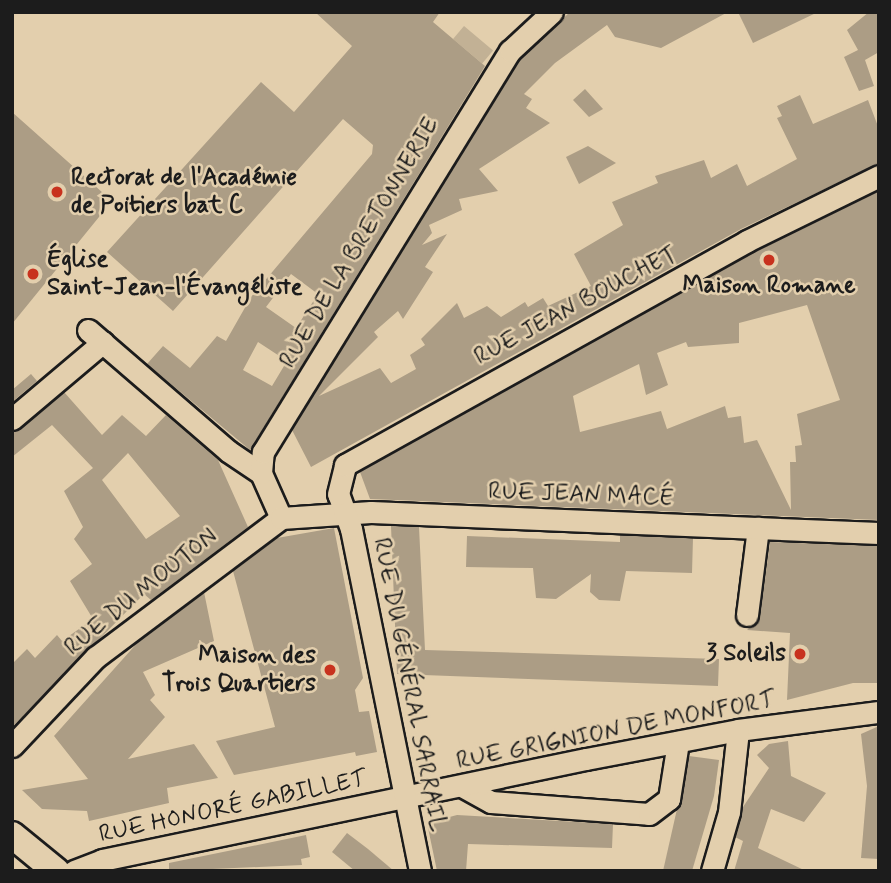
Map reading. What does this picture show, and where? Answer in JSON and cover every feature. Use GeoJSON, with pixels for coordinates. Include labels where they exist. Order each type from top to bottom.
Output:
{"type":"FeatureCollection","features":[{"type":"Feature","properties":{"kind":"main road"},"geometry":{"type":"LineString","coordinates":[[12,835],[56,871]]}},
{"type":"Feature","properties":{"kind":"street","name":"RUE DE LA BRETONNERIE"},"geometry":{"type":"LineString","coordinates":[[261,473],[263,452],[510,51],[552,12]]}},
{"type":"Feature","properties":{"kind":"street","name":"RUE JEAN BOUCHET"},"geometry":{"type":"LineString","coordinates":[[343,511],[339,474],[353,457],[747,241],[879,176]]}},
{"type":"Feature","properties":{"kind":"street"},"geometry":{"type":"LineString","coordinates":[[12,419],[96,336],[261,473],[281,518]]}},
{"type":"Feature","properties":{"kind":"street","name":"RUE JEAN MACÉ"},"geometry":{"type":"LineString","coordinates":[[281,518],[343,511],[879,533]]}},
{"type":"Feature","properties":{"kind":"street","name":"RUE DU GÉNÉRAL SARRAIL"},"geometry":{"type":"LineString","coordinates":[[343,511],[351,529],[420,871]]}},
{"type":"Feature","properties":{"kind":"street","name":"RUE DU MOUTON"},"geometry":{"type":"LineString","coordinates":[[12,746],[96,657],[281,518]]}},
{"type":"Feature","properties":{"kind":"street"},"geometry":{"type":"LineString","coordinates":[[747,615],[758,528]]}},
{"type":"Feature","properties":{"kind":"street","name":"RUE GRIGNION DE MONFORT"},"geometry":{"type":"LineString","coordinates":[[404,798],[738,730],[879,712]]}},
{"type":"Feature","properties":{"kind":"street"},"geometry":{"type":"LineString","coordinates":[[712,871],[729,812],[738,730]]}},
{"type":"Feature","properties":{"kind":"street"},"geometry":{"type":"LineString","coordinates":[[462,786],[491,802],[649,814],[669,799],[678,742]]}},
{"type":"Feature","properties":{"kind":"street","name":"RUE HONORÉ GABILLET"},"geometry":{"type":"LineString","coordinates":[[74,871],[102,860],[404,798]]}},
{"type":"Feature","properties":{"kind":"shaded area"},"geometry":{"type":"Polygon","coordinates":[[[464,26],[493,50],[482,63],[453,39],[464,26]]]}},
{"type":"Feature","properties":{"kind":"building"},"geometry":{"type":"Polygon","coordinates":[[[315,12],[440,12],[433,22],[485,66],[250,450],[147,364],[163,346],[190,368],[217,336],[226,341],[251,297],[372,154],[373,145],[343,119],[173,311],[107,252],[261,82],[294,112],[352,46],[315,12]],[[291,274],[266,307],[296,328],[318,294],[291,274]],[[258,342],[243,370],[272,386],[287,361],[258,342]]]}},
{"type":"Feature","properties":{"kind":"building"},"geometry":{"type":"Polygon","coordinates":[[[570,12],[728,12],[661,48],[615,37],[607,25],[555,63],[524,94],[532,99],[526,108],[550,123],[479,169],[498,191],[459,199],[462,210],[429,225],[432,233],[422,245],[447,234],[425,267],[433,272],[403,319],[398,311],[374,332],[378,337],[319,396],[380,368],[391,383],[416,369],[410,355],[425,345],[421,339],[457,303],[464,318],[487,306],[501,317],[525,302],[528,307],[543,298],[548,306],[591,286],[574,254],[623,225],[612,202],[658,183],[655,176],[704,160],[711,178],[737,164],[747,186],[797,159],[777,118],[782,116],[777,106],[800,95],[813,124],[868,100],[879,129],[879,163],[741,229],[311,467],[292,430],[520,59],[570,12]]]}},
{"type":"Feature","properties":{"kind":"building"},"geometry":{"type":"Polygon","coordinates":[[[738,12],[818,12],[753,43],[738,12]]]}},
{"type":"Feature","properties":{"kind":"building"},"geometry":{"type":"Polygon","coordinates":[[[869,12],[879,12],[879,52],[865,60],[874,86],[859,91],[844,57],[858,50],[847,30],[869,12]]]}},
{"type":"Feature","properties":{"kind":"building"},"geometry":{"type":"Polygon","coordinates":[[[585,89],[603,109],[589,117],[573,100],[585,89]]]}},
{"type":"Feature","properties":{"kind":"building","name":"Rectorat de l'Académie de Poitiers bat C"},"geometry":{"type":"Polygon","coordinates":[[[12,112],[112,201],[12,324],[14,226],[12,112]]]}},
{"type":"Feature","properties":{"kind":"building"},"geometry":{"type":"Polygon","coordinates":[[[588,146],[616,163],[579,184],[566,157],[588,146]]]}},
{"type":"Feature","properties":{"kind":"building"},"geometry":{"type":"Polygon","coordinates":[[[879,191],[879,520],[370,499],[360,472],[753,253],[879,191]],[[807,305],[739,323],[739,343],[688,347],[686,342],[657,353],[668,385],[646,395],[639,364],[573,396],[580,432],[661,411],[667,429],[725,406],[728,418],[741,416],[744,443],[757,440],[791,510],[790,462],[796,462],[795,446],[802,445],[797,414],[840,400],[807,305]]]}},
{"type":"Feature","properties":{"kind":"building"},"geometry":{"type":"Polygon","coordinates":[[[31,374],[37,381],[12,402],[12,390],[31,374]]]}},
{"type":"Feature","properties":{"kind":"building"},"geometry":{"type":"Polygon","coordinates":[[[64,392],[102,435],[122,415],[146,436],[166,415],[218,460],[248,527],[151,600],[144,594],[12,727],[12,664],[27,649],[35,658],[57,635],[62,641],[93,619],[70,581],[92,564],[74,539],[83,527],[64,491],[93,468],[52,425],[12,457],[12,432],[64,392]],[[128,453],[102,480],[146,539],[180,516],[128,453]]]}},
{"type":"Feature","properties":{"kind":"building"},"geometry":{"type":"Polygon","coordinates":[[[391,526],[419,527],[425,650],[719,659],[718,686],[397,674],[391,526]]]}},
{"type":"Feature","properties":{"kind":"building"},"geometry":{"type":"Polygon","coordinates":[[[334,528],[363,678],[355,690],[359,712],[369,711],[377,752],[356,756],[355,752],[234,775],[216,741],[275,727],[233,571],[277,538],[334,528]]]}},
{"type":"Feature","properties":{"kind":"building"},"geometry":{"type":"Polygon","coordinates":[[[620,535],[693,538],[692,573],[626,571],[620,601],[599,600],[590,592],[591,574],[556,599],[536,598],[533,568],[466,567],[467,536],[620,542],[620,535]]]}},
{"type":"Feature","properties":{"kind":"building"},"geometry":{"type":"Polygon","coordinates":[[[770,542],[879,546],[879,683],[853,683],[787,700],[790,633],[747,630],[760,617],[770,542]]]}},
{"type":"Feature","properties":{"kind":"building"},"geometry":{"type":"Polygon","coordinates":[[[204,592],[214,641],[143,672],[155,695],[150,700],[165,717],[128,759],[194,744],[218,778],[167,788],[169,803],[89,821],[87,811],[42,809],[22,790],[88,779],[54,736],[139,641],[204,592]]]}},
{"type":"Feature","properties":{"kind":"building"},"geometry":{"type":"Polygon","coordinates":[[[879,726],[879,859],[861,858],[867,786],[861,734],[879,726]]]}},
{"type":"Feature","properties":{"kind":"building"},"geometry":{"type":"Polygon","coordinates":[[[788,741],[791,776],[826,793],[804,822],[771,809],[758,848],[806,871],[734,871],[743,841],[735,837],[743,807],[769,768],[757,755],[769,744],[788,741]]]}},
{"type":"Feature","properties":{"kind":"building"},"geometry":{"type":"Polygon","coordinates":[[[689,756],[719,760],[714,796],[692,871],[663,871],[689,756]]]}},
{"type":"Feature","properties":{"kind":"building"},"geometry":{"type":"Polygon","coordinates":[[[457,815],[613,824],[612,848],[468,844],[466,871],[437,871],[427,823],[457,815]]]}},
{"type":"Feature","properties":{"kind":"building"},"geometry":{"type":"Polygon","coordinates":[[[347,833],[394,871],[355,871],[332,852],[347,833]]]}},
{"type":"Feature","properties":{"kind":"building"},"geometry":{"type":"Polygon","coordinates":[[[306,835],[310,857],[301,859],[302,865],[169,871],[169,863],[306,835]]]}},
{"type":"Feature","properties":{"kind":"place","name":"Rectorat de l'Académie de Poitiers bat C"},"geometry":{"type":"Point","coordinates":[57,192]}},
{"type":"Feature","properties":{"kind":"place","name":"Maison Romane"},"geometry":{"type":"Point","coordinates":[769,260]}},
{"type":"Feature","properties":{"kind":"place","name":"Église Saint-Jean-l'Évangéliste"},"geometry":{"type":"Point","coordinates":[33,274]}},
{"type":"Feature","properties":{"kind":"place","name":"3 Soleils"},"geometry":{"type":"Point","coordinates":[800,654]}},
{"type":"Feature","properties":{"kind":"place","name":"Maison des Trois Quartiers"},"geometry":{"type":"Point","coordinates":[330,670]}}]}
